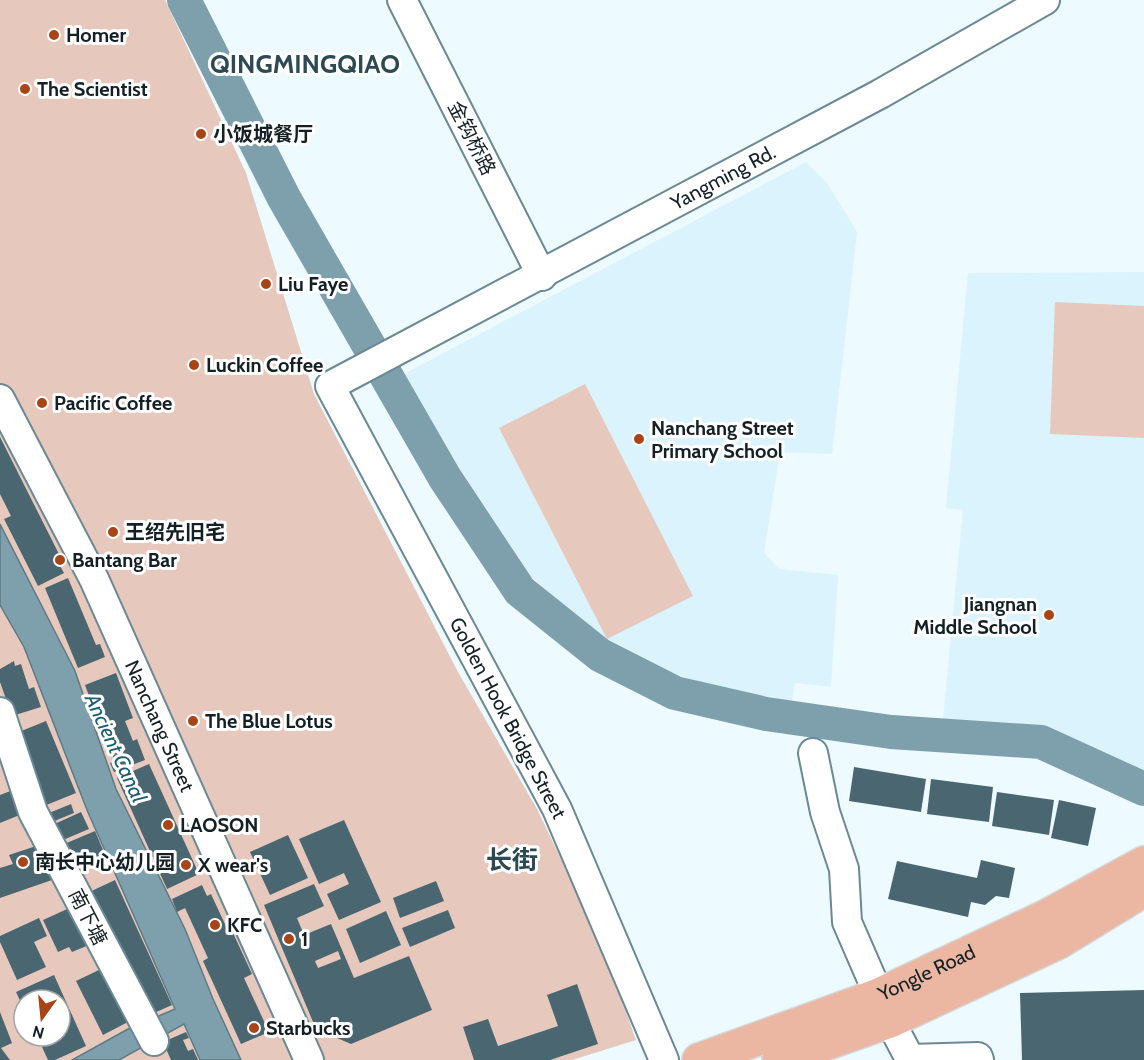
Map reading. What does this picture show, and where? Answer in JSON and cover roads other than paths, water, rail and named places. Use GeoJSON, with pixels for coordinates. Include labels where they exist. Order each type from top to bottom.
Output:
{"type":"FeatureCollection","features":[{"type":"Feature","properties":{"kind":"main road","name":"Yongle Road"},"geometry":{"type":"LineString","coordinates":[[779,1060],[884,1008],[1144,862]]}},
{"type":"Feature","properties":{"kind":"main road","name":"Yongle Road"},"geometry":{"type":"LineString","coordinates":[[699,1060],[884,1008],[1059,942],[1144,890]]}},
{"type":"Feature","properties":{"kind":"street","name":"金钩桥路"},"geometry":{"type":"LineString","coordinates":[[402,0],[542,276]]}},
{"type":"Feature","properties":{"kind":"street","name":"Yangming Rd."},"geometry":{"type":"LineString","coordinates":[[664,1060],[557,809],[330,386],[542,276],[880,94],[1045,0]]}},
{"type":"Feature","properties":{"kind":"street","name":"Nanchang Street"},"geometry":{"type":"LineString","coordinates":[[0,399],[94,579],[309,1060]]}},
{"type":"Feature","properties":{"kind":"street","name":"南下塘"},"geometry":{"type":"LineString","coordinates":[[0,712],[33,812],[154,1041]]}},
{"type":"Feature","properties":{"kind":"street"},"geometry":{"type":"LineString","coordinates":[[813,753],[825,812],[844,869],[847,922],[884,1008],[910,1059],[978,1058],[979,1060]]}},
{"type":"Feature","properties":{"kind":"waterway"},"geometry":{"type":"LineString","coordinates":[[184,0],[284,198],[445,478],[520,591],[600,655],[675,693],[766,714],[891,732],[1041,742],[1144,789]]}},
{"type":"Feature","properties":{"kind":"place","name":"Homer"},"geometry":{"type":"Point","coordinates":[54,35]}},
{"type":"Feature","properties":{"kind":"place","name":"The Scientist"},"geometry":{"type":"Point","coordinates":[25,89]}},
{"type":"Feature","properties":{"kind":"place","name":"小饭城餐厅"},"geometry":{"type":"Point","coordinates":[201,134]}},
{"type":"Feature","properties":{"kind":"place","name":"Liu Faye"},"geometry":{"type":"Point","coordinates":[266,284]}},
{"type":"Feature","properties":{"kind":"place","name":"Luckin Coffee"},"geometry":{"type":"Point","coordinates":[194,365]}},
{"type":"Feature","properties":{"kind":"place","name":"Pacific Coffee"},"geometry":{"type":"Point","coordinates":[42,403]}},
{"type":"Feature","properties":{"kind":"place","name":"Nanchang Street Primary School"},"geometry":{"type":"Point","coordinates":[639,439]}},
{"type":"Feature","properties":{"kind":"place","name":"王绍先旧宅"},"geometry":{"type":"Point","coordinates":[113,532]}},
{"type":"Feature","properties":{"kind":"place","name":"Bantang Bar"},"geometry":{"type":"Point","coordinates":[60,560]}},
{"type":"Feature","properties":{"kind":"place","name":"Jiangnan Middle School"},"geometry":{"type":"Point","coordinates":[1049,615]}},
{"type":"Feature","properties":{"kind":"place","name":"The Blue Lotus"},"geometry":{"type":"Point","coordinates":[193,721]}},
{"type":"Feature","properties":{"kind":"place","name":"LAOSON"},"geometry":{"type":"Point","coordinates":[168,825]}},
{"type":"Feature","properties":{"kind":"place","name":"南长中心幼儿园"},"geometry":{"type":"Point","coordinates":[23,862]}},
{"type":"Feature","properties":{"kind":"place","name":"X wear's"},"geometry":{"type":"Point","coordinates":[186,865]}},
{"type":"Feature","properties":{"kind":"place","name":"KFC"},"geometry":{"type":"Point","coordinates":[215,925]}},
{"type":"Feature","properties":{"kind":"place","name":"1"},"geometry":{"type":"Point","coordinates":[289,939]}},
{"type":"Feature","properties":{"kind":"place","name":"Starbucks"},"geometry":{"type":"Point","coordinates":[254,1028]}},
{"type":"Feature","properties":{"kind":"district","name":"QINGMINGQIAO"},"geometry":{"type":"Point","coordinates":[305,64]}},
{"type":"Feature","properties":{"kind":"district","name":"长街"},"geometry":{"type":"Point","coordinates":[512,860]}},
{"type":"Feature","properties":{"kind":"water label","name":"Ancient Canal"},"geometry":{"type":"Point","coordinates":[116,748]}}]}
